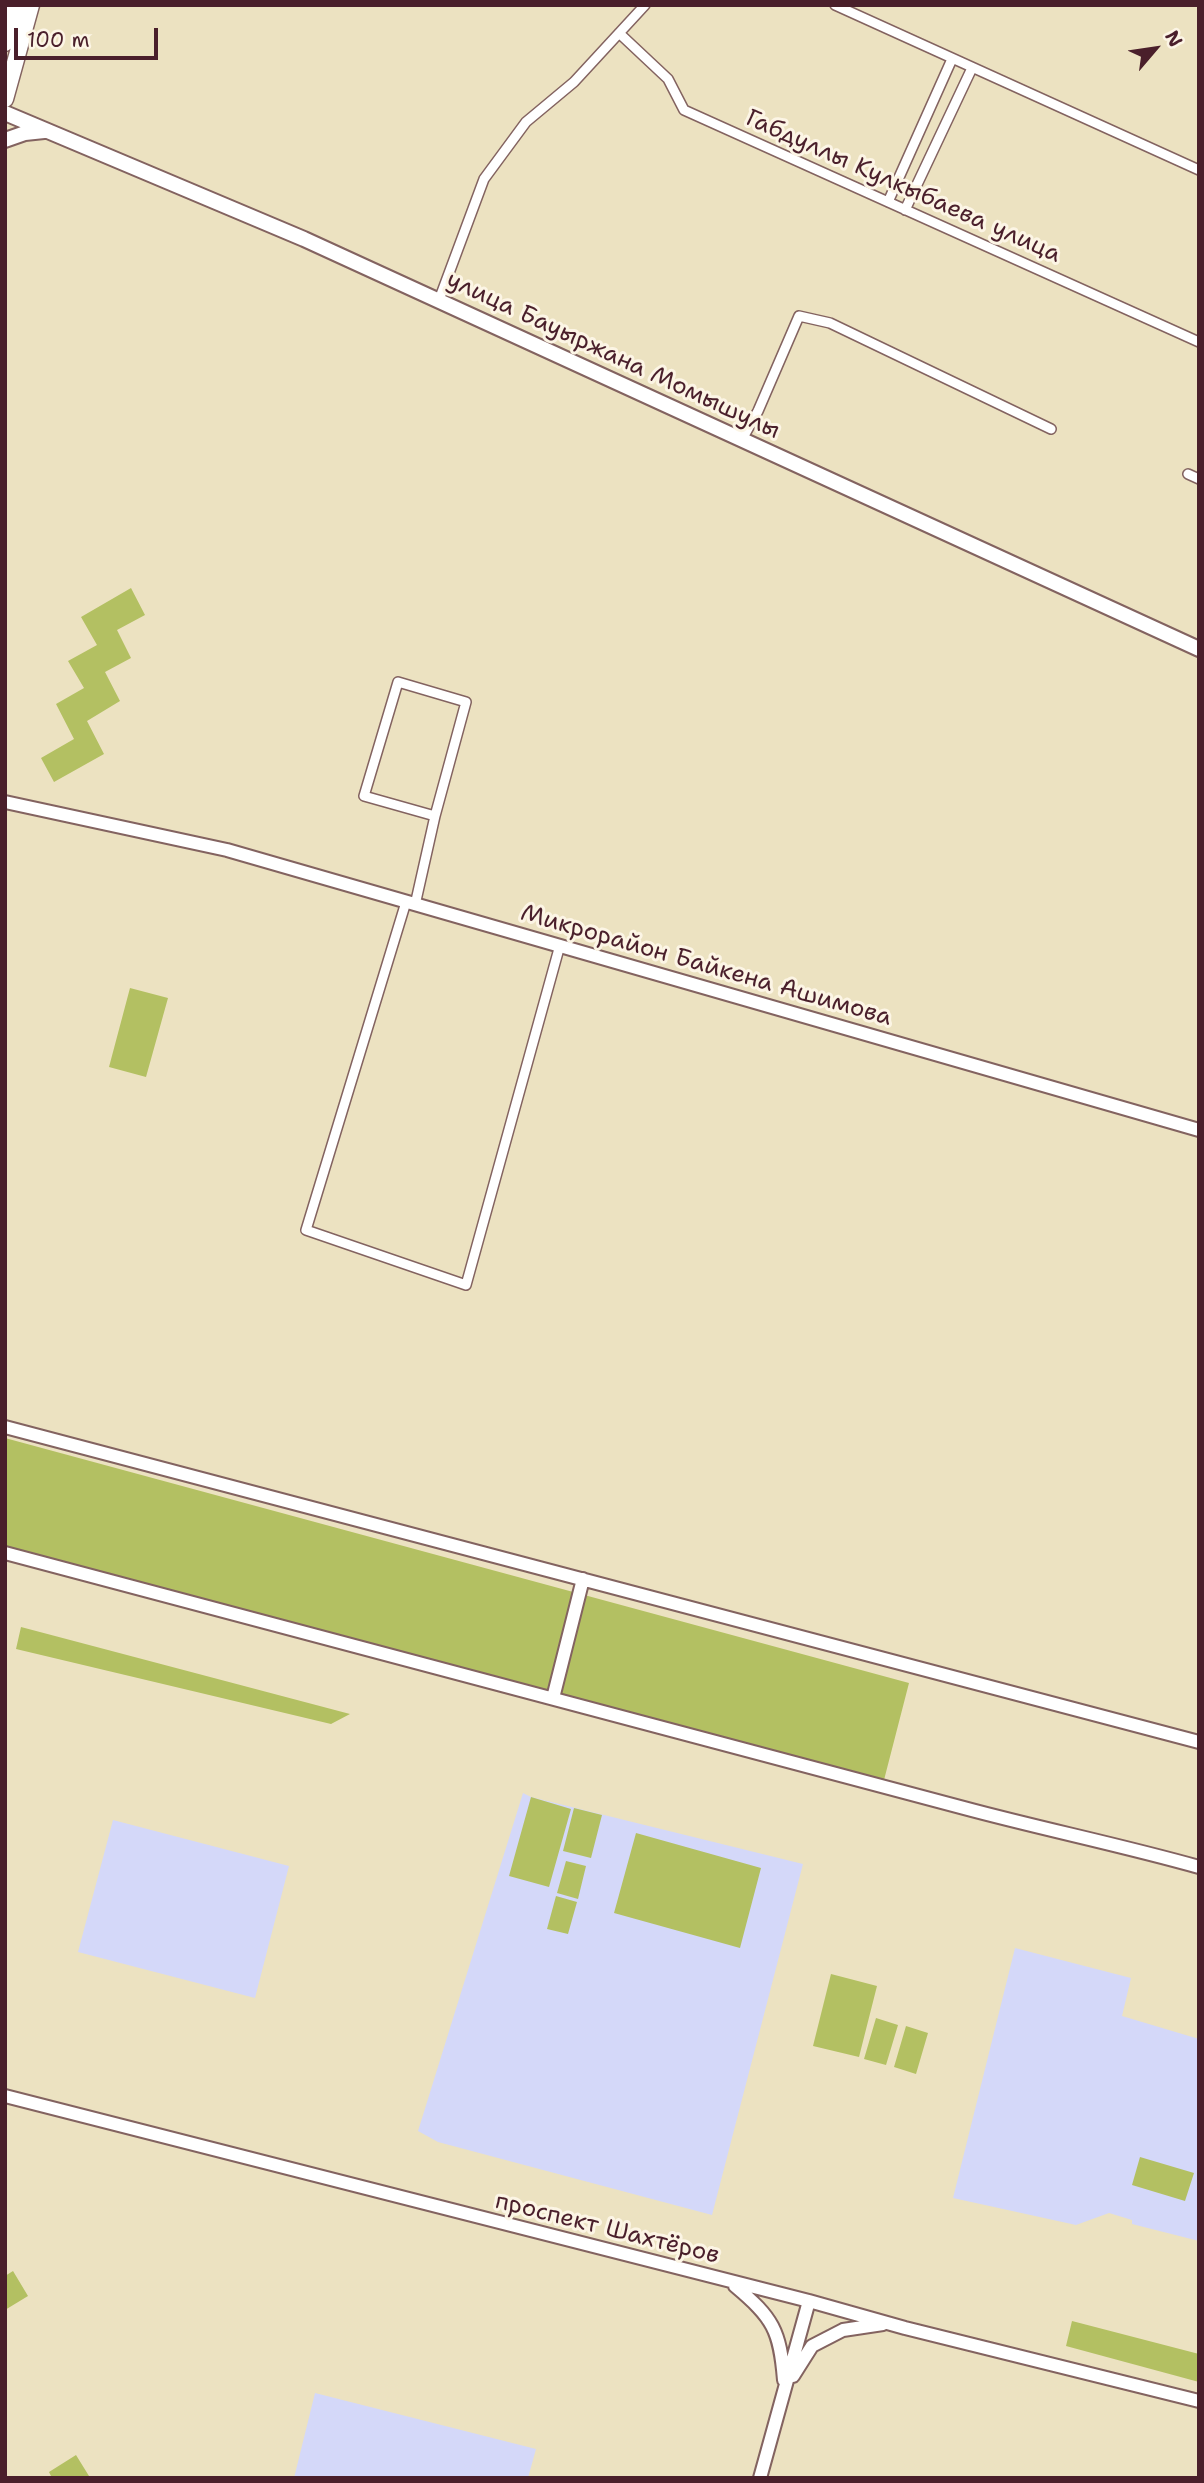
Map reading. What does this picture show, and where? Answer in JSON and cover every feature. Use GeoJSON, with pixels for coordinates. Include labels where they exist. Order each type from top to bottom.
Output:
{"type":"FeatureCollection","features":[{"type":"Feature","properties":{"kind":"highway"},"geometry":{"type":"LineString","coordinates":[[5,43],[16,5]]}},
{"type":"Feature","properties":{"kind":"highway"},"geometry":{"type":"LineString","coordinates":[[6,95],[31,5]]}},
{"type":"Feature","properties":{"kind":"main road"},"geometry":{"type":"LineString","coordinates":[[6,95],[49,131]]}},
{"type":"Feature","properties":{"kind":"main road","name":"улица Бауыржана Момышулы"},"geometry":{"type":"LineString","coordinates":[[5,113],[304,239],[1199,649]]}},
{"type":"Feature","properties":{"kind":"main road"},"geometry":{"type":"LineString","coordinates":[[5,140],[25,133],[49,131]]}},
{"type":"Feature","properties":{"kind":"street"},"geometry":{"type":"LineString","coordinates":[[439,300],[484,179],[526,122],[574,82],[645,5]]}},
{"type":"Feature","properties":{"kind":"street"},"geometry":{"type":"LineString","coordinates":[[835,5],[1199,170]]}},
{"type":"Feature","properties":{"kind":"street","name":"Габдуллы Кулкыбаева улица"},"geometry":{"type":"LineString","coordinates":[[619,33],[668,79],[684,110],[1199,342]]}},
{"type":"Feature","properties":{"kind":"street"},"geometry":{"type":"LineString","coordinates":[[888,202],[953,59]]}},
{"type":"Feature","properties":{"kind":"street"},"geometry":{"type":"LineString","coordinates":[[905,210],[972,68]]}},
{"type":"Feature","properties":{"kind":"street"},"geometry":{"type":"LineString","coordinates":[[741,441],[758,411],[799,316],[830,323],[1051,429]]}},
{"type":"Feature","properties":{"kind":"street"},"geometry":{"type":"LineString","coordinates":[[1188,474],[1199,479]]}},
{"type":"Feature","properties":{"kind":"street"},"geometry":{"type":"LineString","coordinates":[[435,816],[364,796],[398,682],[466,702],[435,816],[411,903],[306,1230],[466,1285],[560,945]]}},
{"type":"Feature","properties":{"kind":"street","name":"Микрорайон Байкена Ашимова"},"geometry":{"type":"LineString","coordinates":[[5,802],[201,844],[1199,1130]]}},
{"type":"Feature","properties":{"kind":"street"},"geometry":{"type":"LineString","coordinates":[[5,1427],[1199,1742]]}},
{"type":"Feature","properties":{"kind":"street"},"geometry":{"type":"LineString","coordinates":[[5,1553],[1199,1867]]}},
{"type":"Feature","properties":{"kind":"street"},"geometry":{"type":"LineString","coordinates":[[553,1698],[583,1580]]}},
{"type":"Feature","properties":{"kind":"street","name":"проспект Шахтёров"},"geometry":{"type":"LineString","coordinates":[[5,2096],[1199,2401]]}},
{"type":"Feature","properties":{"kind":"street"},"geometry":{"type":"LineString","coordinates":[[732,2283],[764,2310],[781,2344],[785,2389]]}},
{"type":"Feature","properties":{"kind":"street"},"geometry":{"type":"LineString","coordinates":[[760,2478],[809,2301]]}},
{"type":"Feature","properties":{"kind":"street"},"geometry":{"type":"LineString","coordinates":[[785,2389],[812,2346],[843,2330],[887,2323]]}},
{"type":"Feature","properties":{"kind":"shaded area"},"geometry":{"type":"Polygon","coordinates":[[[523,1793],[803,1864],[712,2215],[438,2142],[418,2131],[523,1793]]]}},
{"type":"Feature","properties":{"kind":"shaded area"},"geometry":{"type":"Polygon","coordinates":[[[113,1820],[289,1866],[255,1998],[78,1952],[113,1820]]]}},
{"type":"Feature","properties":{"kind":"shaded area"},"geometry":{"type":"Polygon","coordinates":[[[1015,1948],[1131,1978],[1122,2016],[1199,2039],[1199,2241],[1132,2224],[1132,2220],[1109,2213],[1076,2225],[953,2198],[1015,1948]]]}},
{"type":"Feature","properties":{"kind":"shaded area"},"geometry":{"type":"Polygon","coordinates":[[[315,2393],[536,2449],[528,2478],[294,2478],[315,2393]]]}},
{"type":"Feature","properties":{"kind":"green space"},"geometry":{"type":"Polygon","coordinates":[[[131,588],[145,615],[117,630],[131,658],[105,672],[120,701],[87,721],[104,754],[54,782],[41,758],[74,739],[56,704],[84,688],[68,661],[97,645],[81,617],[131,588]]]}},
{"type":"Feature","properties":{"kind":"green space"},"geometry":{"type":"Polygon","coordinates":[[[130,988],[168,998],[146,1077],[109,1067],[130,988]]]}},
{"type":"Feature","properties":{"kind":"green space"},"geometry":{"type":"Polygon","coordinates":[[[5,1438],[909,1683],[884,1780],[5,1546],[5,1438]]]}},
{"type":"Feature","properties":{"kind":"green space"},"geometry":{"type":"Polygon","coordinates":[[[21,1627],[350,1714],[331,1724],[16,1649],[21,1627]]]}},
{"type":"Feature","properties":{"kind":"green space"},"geometry":{"type":"Polygon","coordinates":[[[531,1797],[571,1809],[549,1887],[509,1876],[531,1797]]]}},
{"type":"Feature","properties":{"kind":"green space"},"geometry":{"type":"Polygon","coordinates":[[[574,1808],[602,1815],[591,1858],[563,1851],[574,1808]]]}},
{"type":"Feature","properties":{"kind":"green space"},"geometry":{"type":"Polygon","coordinates":[[[636,1833],[761,1868],[740,1948],[614,1913],[636,1833]]]}},
{"type":"Feature","properties":{"kind":"green space"},"geometry":{"type":"Polygon","coordinates":[[[566,1861],[586,1866],[578,1899],[557,1893],[566,1861]]]}},
{"type":"Feature","properties":{"kind":"green space"},"geometry":{"type":"Polygon","coordinates":[[[556,1896],[577,1902],[568,1934],[547,1929],[556,1896]]]}},
{"type":"Feature","properties":{"kind":"green space"},"geometry":{"type":"Polygon","coordinates":[[[831,1974],[877,1986],[859,2057],[813,2046],[831,1974]]]}},
{"type":"Feature","properties":{"kind":"green space"},"geometry":{"type":"Polygon","coordinates":[[[876,2018],[898,2025],[886,2065],[864,2059],[876,2018]]]}},
{"type":"Feature","properties":{"kind":"green space"},"geometry":{"type":"Polygon","coordinates":[[[906,2026],[928,2033],[916,2074],[894,2067],[906,2026]]]}},
{"type":"Feature","properties":{"kind":"green space"},"geometry":{"type":"Polygon","coordinates":[[[1140,2157],[1194,2173],[1185,2201],[1132,2185],[1140,2157]]]}},
{"type":"Feature","properties":{"kind":"green space"},"geometry":{"type":"Polygon","coordinates":[[[13,2271],[28,2296],[5,2310],[5,2276],[13,2271]]]}},
{"type":"Feature","properties":{"kind":"green space"},"geometry":{"type":"Polygon","coordinates":[[[1072,2321],[1199,2354],[1199,2382],[1066,2346],[1072,2321]]]}},
{"type":"Feature","properties":{"kind":"green space"},"geometry":{"type":"Polygon","coordinates":[[[76,2455],[89,2476],[52,2478],[49,2472],[76,2455]]]}}]}
